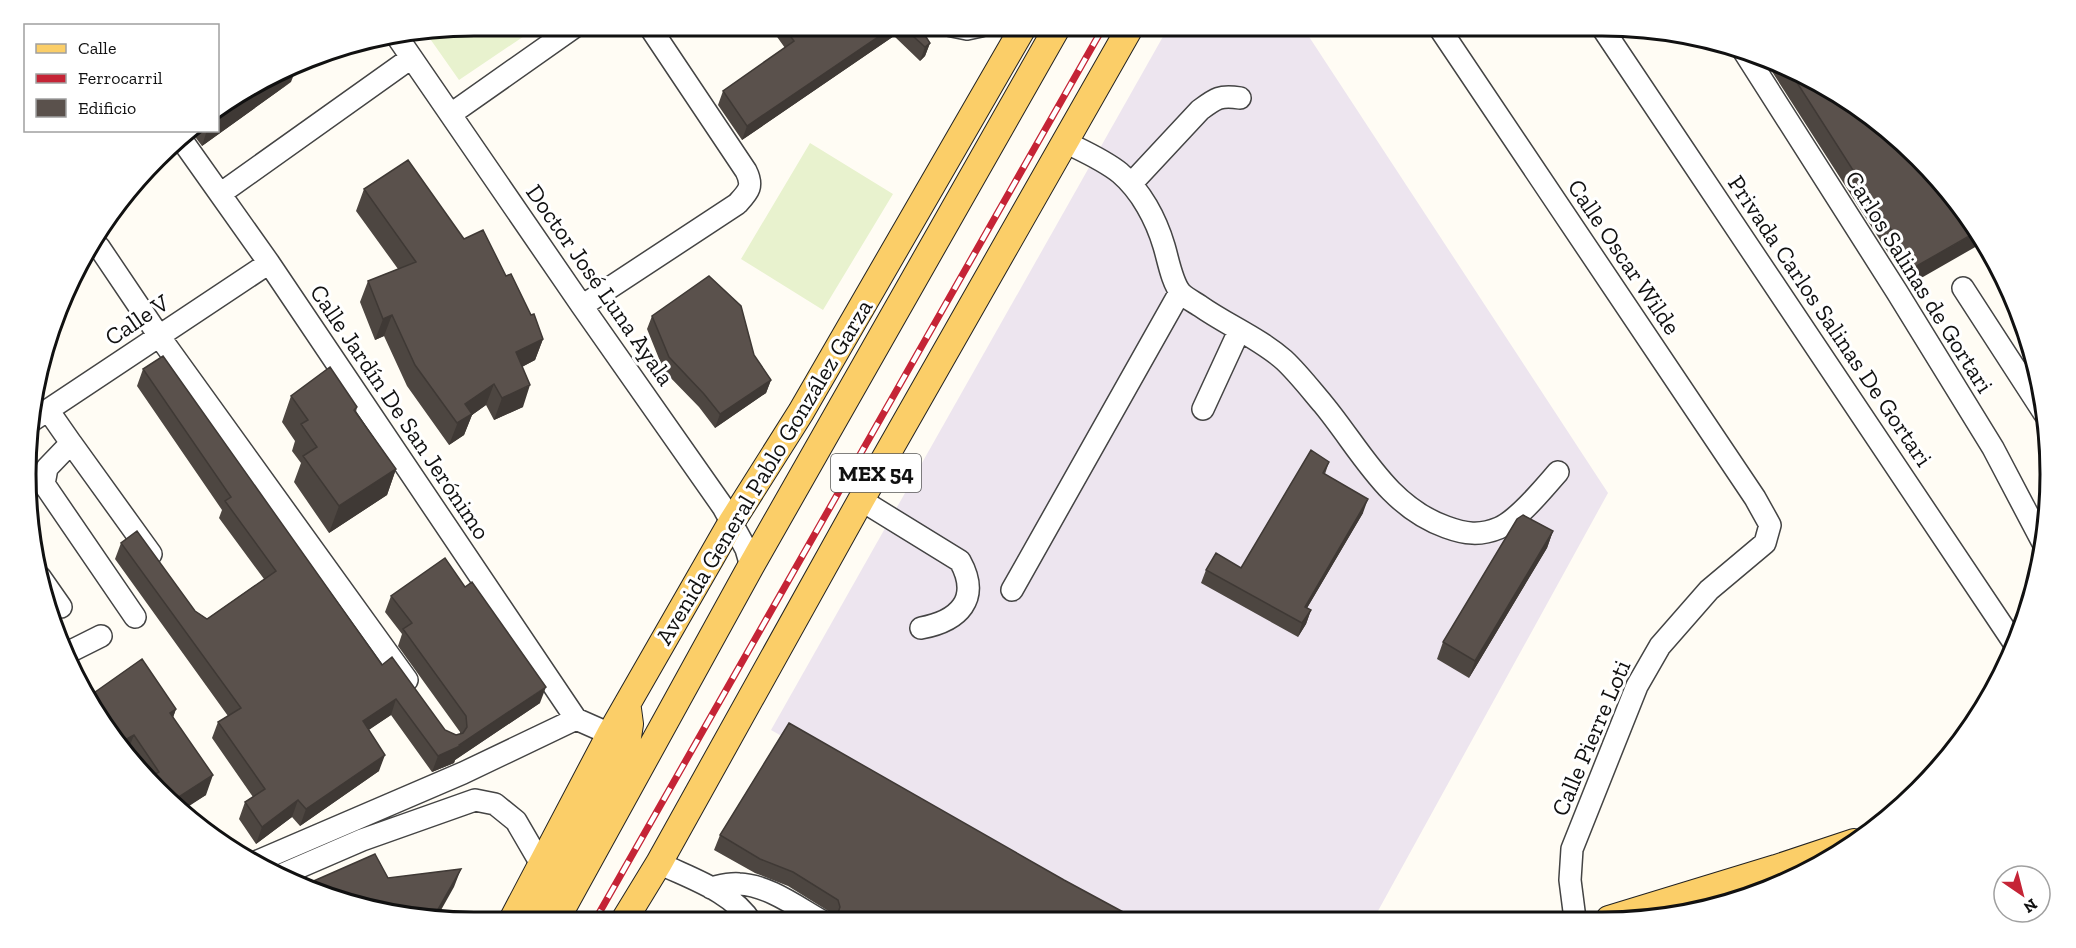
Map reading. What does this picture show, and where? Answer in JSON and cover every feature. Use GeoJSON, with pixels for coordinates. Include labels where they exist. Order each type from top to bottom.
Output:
{"type":"FeatureCollection","features":[{"type":"Feature","properties":{"kind":"main road","name":"Avenida General Pablo González Garza"},"geometry":{"type":"LineString","coordinates":[[516,912],[627,703],[731,523],[801,412],[1018,36]]}},
{"type":"Feature","properties":{"kind":"main road","name":"Avenida General Pablo González Garza"},"geometry":{"type":"LineString","coordinates":[[561,912],[751,566],[1052,36]]}},
{"type":"Feature","properties":{"kind":"main road","name":"MEX 54"},"geometry":{"type":"LineString","coordinates":[[629,912],[659,863],[861,500],[1125,36]]}},
{"type":"Feature","properties":{"kind":"main road"},"geometry":{"type":"LineString","coordinates":[[537,912],[556,867],[604,788],[628,737],[630,724],[627,703]]}},
{"type":"Feature","properties":{"kind":"main road"},"geometry":{"type":"LineString","coordinates":[[1644,910],[1785,872]]}},
{"type":"Feature","properties":{"kind":"street"},"geometry":{"type":"LineString","coordinates":[[450,114],[562,36]]}},
{"type":"Feature","properties":{"kind":"street"},"geometry":{"type":"LineString","coordinates":[[582,306],[730,209],[750,188],[750,180],[746,171],[656,36]]}},
{"type":"Feature","properties":{"kind":"street","name":"Calle Oscar Wilde"},"geometry":{"type":"LineString","coordinates":[[1445,36],[1767,516]]}},
{"type":"Feature","properties":{"kind":"street","name":"Privada Carlos Salinas De Gortari"},"geometry":{"type":"LineString","coordinates":[[1608,36],[2009,636]]}},
{"type":"Feature","properties":{"kind":"street","name":"Doctor José Luna Ayala"},"geometry":{"type":"LineString","coordinates":[[401,42],[723,507],[746,549],[751,566]]}},
{"type":"Feature","properties":{"kind":"street"},"geometry":{"type":"LineString","coordinates":[[220,194],[411,58]]}},
{"type":"Feature","properties":{"kind":"street","name":"Carlos Salinas de Gortari"},"geometry":{"type":"LineString","coordinates":[[1750,62],[1993,448],[2036,531]]}},
{"type":"Feature","properties":{"kind":"street"},"geometry":{"type":"LineString","coordinates":[[1131,184],[1200,110],[1213,100],[1225,96],[1240,98]]}},
{"type":"Feature","properties":{"kind":"street"},"geometry":{"type":"LineString","coordinates":[[1065,142],[1119,172],[1131,184],[1141,196],[1157,228],[1180,292],[1265,346],[1284,361],[1324,405],[1379,480],[1410,509],[1430,522],[1471,535],[1501,527],[1526,507],[1558,472]]}},
{"type":"Feature","properties":{"kind":"street","name":"Calle Jardín De San Jerónimo"},"geometry":{"type":"LineString","coordinates":[[185,145],[269,263],[576,719]]}},
{"type":"Feature","properties":{"kind":"street"},"geometry":{"type":"LineString","coordinates":[[100,248],[159,336],[422,701]]}},
{"type":"Feature","properties":{"kind":"street","name":"Calle V"},"geometry":{"type":"LineString","coordinates":[[41,415],[269,263]]}},
{"type":"Feature","properties":{"kind":"street"},"geometry":{"type":"LineString","coordinates":[[1963,288],[2033,396]]}},
{"type":"Feature","properties":{"kind":"street"},"geometry":{"type":"LineString","coordinates":[[1012,590],[1180,292]]}},
{"type":"Feature","properties":{"kind":"street"},"geometry":{"type":"LineString","coordinates":[[1203,409],[1239,331]]}},
{"type":"Feature","properties":{"kind":"street"},"geometry":{"type":"LineString","coordinates":[[41,415],[71,443],[165,573]]}},
{"type":"Feature","properties":{"kind":"street"},"geometry":{"type":"LineString","coordinates":[[71,443],[47,468],[44,484],[135,617]]}},
{"type":"Feature","properties":{"kind":"street"},"geometry":{"type":"LineString","coordinates":[[861,500],[960,561],[966,573],[970,585],[967,598],[959,612],[935,625],[921,628]]}},
{"type":"Feature","properties":{"kind":"street","name":"Calle Pierre Loti"},"geometry":{"type":"LineString","coordinates":[[1574,912],[1570,880],[1572,849],[1637,686],[1660,646],[1708,590],[1765,543],[1770,525],[1767,516]]}},
{"type":"Feature","properties":{"kind":"street"},"geometry":{"type":"LineString","coordinates":[[54,597],[61,607]]}},
{"type":"Feature","properties":{"kind":"street"},"geometry":{"type":"LineString","coordinates":[[73,650],[101,636]]}},
{"type":"Feature","properties":{"kind":"street"},"geometry":{"type":"LineString","coordinates":[[264,858],[463,773],[576,719],[610,734]]}},
{"type":"Feature","properties":{"kind":"street"},"geometry":{"type":"LineString","coordinates":[[463,773],[474,800]]}},
{"type":"Feature","properties":{"kind":"street"},"geometry":{"type":"LineString","coordinates":[[289,871],[362,840],[474,800],[495,804],[516,820],[541,864]]}},
{"type":"Feature","properties":{"kind":"street"},"geometry":{"type":"LineString","coordinates":[[354,819],[362,840]]}},
{"type":"Feature","properties":{"kind":"street"},"geometry":{"type":"LineString","coordinates":[[659,863],[711,888],[744,912]]}},
{"type":"Feature","properties":{"kind":"street"},"geometry":{"type":"LineString","coordinates":[[711,888],[737,883],[752,886],[778,896],[806,912]]}},
{"type":"Feature","properties":{"kind":"shaded area"},"geometry":{"type":"Polygon","coordinates":[[[1163,36],[1309,36],[1608,493],[1377,912],[1093,912],[771,730],[1163,36]]]}},
{"type":"Feature","properties":{"kind":"green space"},"geometry":{"type":"Polygon","coordinates":[[[524,36],[459,80],[430,39],[524,36]]]}},
{"type":"Feature","properties":{"kind":"green space"},"geometry":{"type":"Polygon","coordinates":[[[810,143],[893,194],[823,310],[741,259],[810,143]]]}},
{"type":"Feature","properties":{"kind":"building"},"geometry":{"type":"Polygon","coordinates":[[[790,36],[879,36],[747,126],[723,91],[794,41],[790,36]]]}},
{"type":"Feature","properties":{"kind":"building"},"geometry":{"type":"Polygon","coordinates":[[[913,36],[925,36],[930,43],[925,47],[913,36]]]}},
{"type":"Feature","properties":{"kind":"building"},"geometry":{"type":"Polygon","coordinates":[[[1796,81],[1845,110],[1891,145],[1931,185],[1969,236],[1915,267],[1796,81]]]}},
{"type":"Feature","properties":{"kind":"building"},"geometry":{"type":"Polygon","coordinates":[[[408,160],[464,239],[483,230],[506,276],[511,274],[531,315],[534,314],[543,339],[516,352],[530,385],[502,398],[494,384],[465,404],[472,414],[457,423],[415,365],[392,315],[383,319],[368,281],[416,262],[364,189],[408,160]]]}},
{"type":"Feature","properties":{"kind":"building"},"geometry":{"type":"Polygon","coordinates":[[[709,276],[741,306],[754,355],[771,380],[720,414],[669,357],[652,316],[709,276]]]}},
{"type":"Feature","properties":{"kind":"building"},"geometry":{"type":"Polygon","coordinates":[[[163,356],[382,665],[392,657],[445,730],[456,735],[463,733],[467,727],[466,716],[403,629],[412,623],[391,596],[445,558],[465,587],[472,582],[546,687],[460,746],[438,756],[396,699],[363,721],[385,755],[306,809],[298,800],[262,827],[245,802],[265,789],[218,722],[241,708],[121,543],[137,531],[195,611],[207,619],[276,571],[225,501],[231,497],[143,369],[163,356]]]}},
{"type":"Feature","properties":{"kind":"building"},"geometry":{"type":"Polygon","coordinates":[[[330,367],[357,407],[354,410],[396,469],[339,506],[303,456],[317,447],[301,424],[308,420],[291,396],[330,367]]]}},
{"type":"Feature","properties":{"kind":"building"},"geometry":{"type":"Polygon","coordinates":[[[1311,450],[1329,462],[1323,473],[1368,499],[1305,607],[1311,610],[1302,623],[1206,570],[1216,553],[1241,568],[1311,450]]]}},
{"type":"Feature","properties":{"kind":"building"},"geometry":{"type":"Polygon","coordinates":[[[1523,515],[1553,531],[1475,661],[1443,642],[1517,519],[1523,515]]]}},
{"type":"Feature","properties":{"kind":"building"},"geometry":{"type":"Polygon","coordinates":[[[142,659],[176,709],[170,713],[213,775],[179,797],[155,774],[159,772],[134,735],[126,739],[95,692],[142,659]]]}},
{"type":"Feature","properties":{"kind":"building"},"geometry":{"type":"Polygon","coordinates":[[[789,723],[1123,912],[838,912],[840,907],[838,900],[793,872],[760,859],[720,835],[789,723]]]}},
{"type":"Feature","properties":{"kind":"building"},"geometry":{"type":"Polygon","coordinates":[[[375,854],[388,878],[461,869],[437,910],[389,904],[313,881],[375,854]]]}},
{"type":"Feature","properties":{"kind":"railway"},"geometry":{"type":"LineString","coordinates":[[600,912],[1098,36]]}}]}
